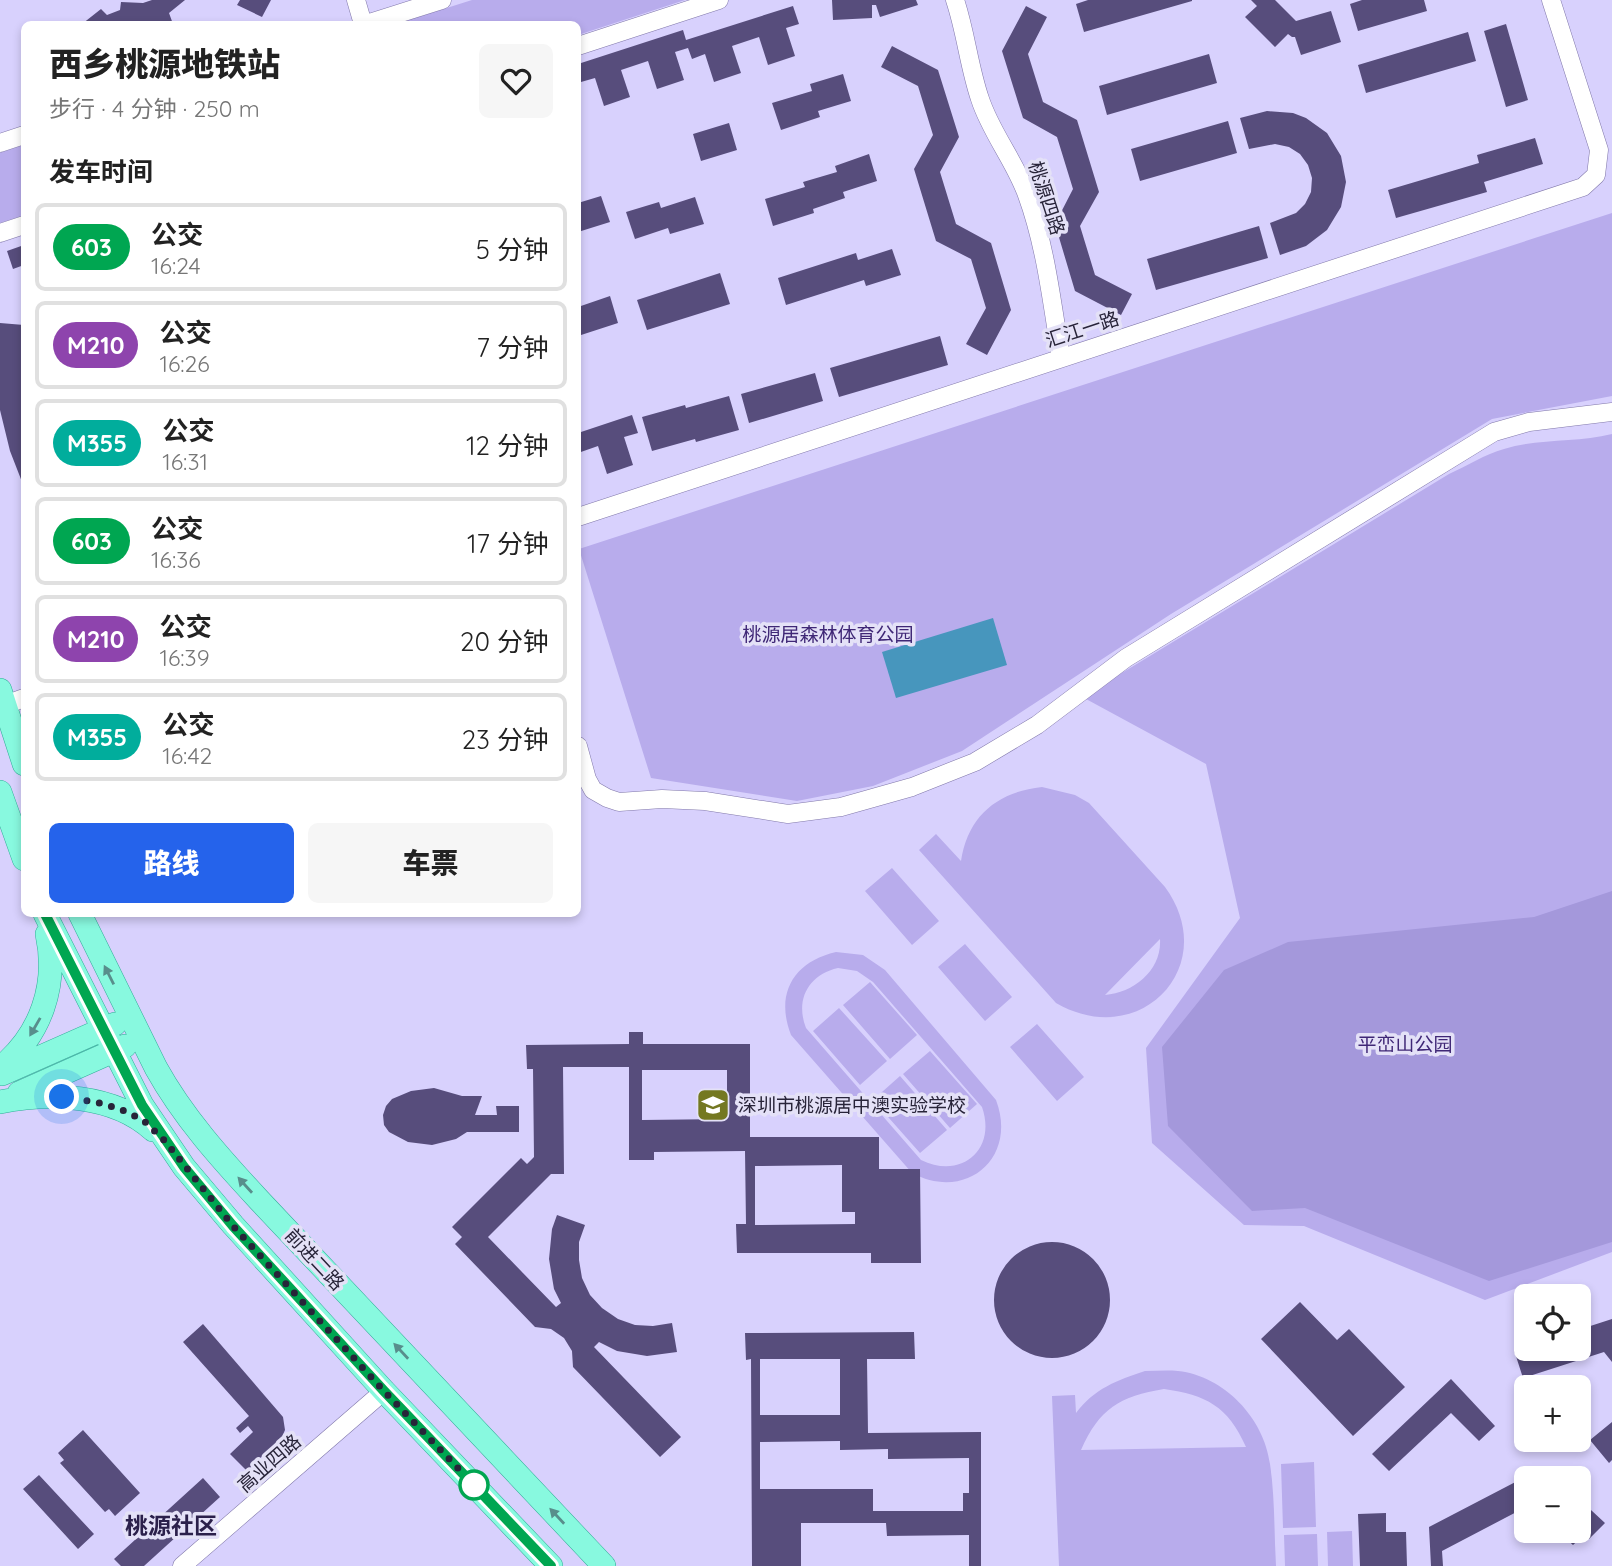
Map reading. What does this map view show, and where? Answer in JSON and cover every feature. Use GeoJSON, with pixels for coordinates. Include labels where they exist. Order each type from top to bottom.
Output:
{"type":"FeatureCollection","features":[{"type":"Feature","properties":{"kind":"main road"},"geometry":{"type":"LineString","coordinates":[[10,697],[21,750]]}},
{"type":"Feature","properties":{"kind":"main road"},"geometry":{"type":"LineString","coordinates":[[0,792],[21,851]]}},
{"type":"Feature","properties":{"kind":"main road"},"geometry":{"type":"LineString","coordinates":[[0,1069],[28,1039],[41,1017],[51,968],[44,917]]}},
{"type":"Feature","properties":{"kind":"main road","name":"前进二路"},"geometry":{"type":"LineString","coordinates":[[46,917],[142,1105],[165,1141],[233,1226],[384,1391],[551,1566]]}},
{"type":"Feature","properties":{"kind":"main road","name":"前进二路"},"geometry":{"type":"LineString","coordinates":[[81,917],[169,1092],[229,1168],[604,1566]]}},
{"type":"Feature","properties":{"kind":"main road"},"geometry":{"type":"LineString","coordinates":[[0,1074],[131,1017]]}},
{"type":"Feature","properties":{"kind":"main road"},"geometry":{"type":"LineString","coordinates":[[0,1102],[141,1038]]}},
{"type":"Feature","properties":{"kind":"main road"},"geometry":{"type":"LineString","coordinates":[[0,1102],[43,1097],[96,1102],[143,1120],[165,1141]]}},
{"type":"Feature","properties":{"kind":"street"},"geometry":{"type":"LineString","coordinates":[[356,0],[364,21]]}},
{"type":"Feature","properties":{"kind":"street"},"geometry":{"type":"LineString","coordinates":[[375,21],[442,0]]}},
{"type":"Feature","properties":{"kind":"street"},"geometry":{"type":"LineString","coordinates":[[581,45],[719,0]]}},
{"type":"Feature","properties":{"kind":"street","name":"桃源四路"},"geometry":{"type":"LineString","coordinates":[[955,0],[984,111],[1011,159],[1028,198],[1041,247],[1061,358]]}},
{"type":"Feature","properties":{"kind":"street","name":"汇江一路"},"geometry":{"type":"LineString","coordinates":[[581,516],[1583,187],[1596,175],[1599,150],[1551,0]]}},
{"type":"Feature","properties":{"kind":"street"},"geometry":{"type":"LineString","coordinates":[[0,143],[21,136]]}},
{"type":"Feature","properties":{"kind":"street"},"geometry":{"type":"LineString","coordinates":[[0,233],[21,227]]}},
{"type":"Feature","properties":{"kind":"street"},"geometry":{"type":"LineString","coordinates":[[581,757],[593,790],[619,802],[662,799],[705,801],[788,814],[841,807],[912,787],[975,762],[1037,725],[1126,658],[1494,432],[1529,422],[1612,412]]}},
{"type":"Feature","properties":{"kind":"street","name":"高业四路"},"geometry":{"type":"LineString","coordinates":[[182,1566],[384,1391]]}},
{"type":"Feature","properties":{"kind":"green space"},"geometry":{"type":"Polygon","coordinates":[[[472,0],[685,0],[581,34],[581,21],[406,21],[472,0]]]}},
{"type":"Feature","properties":{"kind":"green space"},"geometry":{"type":"Polygon","coordinates":[[[21,146],[21,216],[0,223],[0,153],[21,146]]]}},
{"type":"Feature","properties":{"kind":"green space","name":"桃源居森林体育公园"},"geometry":{"type":"Polygon","coordinates":[[[1612,213],[1612,396],[1492,419],[1171,614],[962,751],[873,786],[797,801],[651,778],[581,548],[1612,213]]]}},
{"type":"Feature","properties":{"kind":"green space","name":"平峦山公园"},"geometry":{"type":"Polygon","coordinates":[[[1612,434],[1612,1252],[1527,1284],[1514,1284],[1514,1289],[1485,1300],[1304,1226],[1244,1225],[1152,1143],[1146,1048],[1240,918],[1206,764],[1086,699],[1112,679],[1449,474],[1504,449],[1612,434]]]}},
{"type":"Feature","properties":{"kind":"green space"},"geometry":{"type":"Polygon","coordinates":[[[1042,787],[1075,795],[1089,803],[1165,887],[1180,916],[1184,945],[1178,971],[1164,993],[1143,1008],[1117,1017],[1087,1015],[1056,1003],[919,850],[936,834],[961,861],[970,831],[987,809],[1011,794],[1042,787]],[[1160,939],[1105,995],[1136,985],[1151,970],[1159,950],[1160,939]]]}},
{"type":"Feature","properties":{"kind":"green space"},"geometry":{"type":"Polygon","coordinates":[[[892,868],[939,921],[912,945],[865,891],[892,868]]]}},
{"type":"Feature","properties":{"kind":"green space"},"geometry":{"type":"Polygon","coordinates":[[[1612,891],[1612,1242],[1489,1281],[1305,1208],[1252,1211],[1168,1126],[1162,1047],[1224,970],[1288,942],[1534,917],[1612,891]]]}},
{"type":"Feature","properties":{"kind":"green space"},"geometry":{"type":"Polygon","coordinates":[[[965,944],[1012,997],[985,1021],[938,967],[965,944]]]}},
{"type":"Feature","properties":{"kind":"green space"},"geometry":{"type":"Polygon","coordinates":[[[836,952],[863,955],[885,970],[996,1100],[1001,1121],[1000,1140],[993,1156],[982,1169],[968,1178],[951,1182],[932,1181],[912,1173],[791,1035],[785,1006],[791,982],[809,963],[836,952]],[[838,968],[819,976],[812,983],[803,999],[806,1028],[921,1160],[936,1165],[962,1163],[980,1148],[985,1122],[982,1107],[873,982],[857,971],[838,968]]]}},
{"type":"Feature","properties":{"kind":"green space"},"geometry":{"type":"Polygon","coordinates":[[[870,982],[917,1035],[890,1059],[843,1005],[870,982]]]}},
{"type":"Feature","properties":{"kind":"green space"},"geometry":{"type":"Polygon","coordinates":[[[839,1008],[887,1061],[860,1085],[813,1031],[839,1008]]]}},
{"type":"Feature","properties":{"kind":"green space"},"geometry":{"type":"Polygon","coordinates":[[[1037,1024],[1084,1077],[1057,1101],[1010,1047],[1037,1024]]]}},
{"type":"Feature","properties":{"kind":"green space"},"geometry":{"type":"Polygon","coordinates":[[[930,1051],[977,1104],[950,1128],[903,1074],[930,1051]]]}},
{"type":"Feature","properties":{"kind":"green space"},"geometry":{"type":"Polygon","coordinates":[[[900,1076],[947,1130],[920,1153],[873,1100],[900,1076]]]}},
{"type":"Feature","properties":{"kind":"green space"},"geometry":{"type":"Polygon","coordinates":[[[1145,1371],[1178,1371],[1211,1381],[1226,1390],[1250,1416],[1260,1431],[1270,1464],[1276,1566],[1059,1566],[1052,1396],[1075,1395],[1076,1413],[1098,1392],[1145,1371]],[[1164,1389],[1123,1401],[1095,1424],[1081,1450],[1246,1447],[1232,1421],[1223,1412],[1204,1399],[1164,1389]]]}},
{"type":"Feature","properties":{"kind":"green space"},"geometry":{"type":"Polygon","coordinates":[[[1314,1462],[1316,1527],[1283,1528],[1281,1464],[1314,1462]]]}},
{"type":"Feature","properties":{"kind":"green space"},"geometry":{"type":"Polygon","coordinates":[[[1352,1531],[1353,1566],[1328,1566],[1327,1532],[1352,1531]]]}},
{"type":"Feature","properties":{"kind":"green space"},"geometry":{"type":"Polygon","coordinates":[[[1317,1534],[1318,1566],[1285,1566],[1284,1535],[1317,1534]]]}},
{"type":"Feature","properties":{"kind":"water"},"geometry":{"type":"Polygon","coordinates":[[[993,618],[1007,665],[896,698],[882,652],[993,618]]]}},
{"type":"Feature","properties":{"kind":"building"},"geometry":{"type":"Polygon","coordinates":[[[152,0],[185,0],[169,13],[172,21],[86,21],[101,9],[107,15],[120,10],[121,2],[143,3],[152,0]]]}},
{"type":"Feature","properties":{"kind":"building"},"geometry":{"type":"Polygon","coordinates":[[[240,0],[271,0],[262,17],[237,5],[240,0]]]}},
{"type":"Feature","properties":{"kind":"building"},"geometry":{"type":"Polygon","coordinates":[[[832,0],[916,0],[918,5],[880,17],[876,5],[872,5],[872,18],[833,20],[832,0]]]}},
{"type":"Feature","properties":{"kind":"building"},"geometry":{"type":"Polygon","coordinates":[[[1088,0],[1192,1],[1084,32],[1076,4],[1088,0]]]}},
{"type":"Feature","properties":{"kind":"building"},"geometry":{"type":"Polygon","coordinates":[[[1251,0],[1275,0],[1296,21],[1331,11],[1341,42],[1301,55],[1295,37],[1288,34],[1275,47],[1245,17],[1257,6],[1251,0]]]}},
{"type":"Feature","properties":{"kind":"building"},"geometry":{"type":"Polygon","coordinates":[[[1362,0],[1424,0],[1427,11],[1358,31],[1350,4],[1362,0]]]}},
{"type":"Feature","properties":{"kind":"building"},"geometry":{"type":"Polygon","coordinates":[[[793,6],[799,24],[786,28],[795,56],[768,65],[759,37],[732,46],[741,73],[714,82],[705,54],[692,59],[688,48],[675,52],[684,80],[657,89],[648,61],[621,70],[630,97],[604,106],[595,78],[581,82],[581,63],[683,30],[686,40],[793,6]]]}},
{"type":"Feature","properties":{"kind":"building"},"geometry":{"type":"Polygon","coordinates":[[[1026,6],[1047,17],[1028,54],[1043,102],[1077,120],[1099,192],[1080,226],[1095,275],[1132,294],[1121,315],[1075,291],[1055,224],[1073,189],[1057,137],[1023,118],[1002,51],[1026,6]]]}},
{"type":"Feature","properties":{"kind":"building"},"geometry":{"type":"Polygon","coordinates":[[[1506,24],[1528,100],[1506,107],[1484,31],[1506,24]]]}},
{"type":"Feature","properties":{"kind":"building"},"geometry":{"type":"Polygon","coordinates":[[[1468,32],[1476,61],[1366,93],[1358,65],[1468,32]]]}},
{"type":"Feature","properties":{"kind":"building"},"geometry":{"type":"Polygon","coordinates":[[[892,46],[938,70],[959,137],[940,172],[956,224],[991,243],[1011,310],[987,355],[966,344],[986,308],[971,259],[936,241],[914,169],[933,135],[918,86],[881,67],[892,46]]]}},
{"type":"Feature","properties":{"kind":"building"},"geometry":{"type":"Polygon","coordinates":[[[1209,54],[1217,83],[1107,115],[1099,86],[1209,54]]]}},
{"type":"Feature","properties":{"kind":"building"},"geometry":{"type":"Polygon","coordinates":[[[843,74],[851,101],[818,111],[820,117],[781,130],[772,103],[812,91],[810,84],[843,74]]]}},
{"type":"Feature","properties":{"kind":"building"},"geometry":{"type":"Polygon","coordinates":[[[1267,111],[1293,113],[1306,118],[1327,133],[1341,156],[1346,182],[1341,207],[1327,230],[1306,246],[1280,255],[1270,223],[1296,213],[1305,204],[1311,192],[1312,178],[1308,165],[1300,154],[1289,147],[1275,144],[1249,149],[1240,118],[1267,111]]]}},
{"type":"Feature","properties":{"kind":"building"},"geometry":{"type":"Polygon","coordinates":[[[1228,121],[1237,153],[1140,181],[1131,149],[1228,121]]]}},
{"type":"Feature","properties":{"kind":"building"},"geometry":{"type":"Polygon","coordinates":[[[729,123],[737,150],[701,161],[693,134],[729,123]]]}},
{"type":"Feature","properties":{"kind":"building"},"geometry":{"type":"Polygon","coordinates":[[[1535,138],[1543,164],[1484,182],[1487,192],[1396,218],[1388,190],[1479,163],[1477,155],[1535,138]]]}},
{"type":"Feature","properties":{"kind":"building"},"geometry":{"type":"Polygon","coordinates":[[[869,154],[877,181],[843,192],[845,198],[813,209],[814,213],[773,226],[765,199],[805,187],[803,182],[837,172],[835,166],[869,154]]]}},
{"type":"Feature","properties":{"kind":"building"},"geometry":{"type":"Polygon","coordinates":[[[601,196],[610,222],[581,231],[581,202],[601,196]]]}},
{"type":"Feature","properties":{"kind":"building"},"geometry":{"type":"Polygon","coordinates":[[[695,197],[704,224],[670,234],[668,228],[635,239],[626,212],[659,202],[661,208],[695,197]]]}},
{"type":"Feature","properties":{"kind":"building"},"geometry":{"type":"Polygon","coordinates":[[[1259,226],[1268,258],[1156,290],[1147,259],[1259,226]]]}},
{"type":"Feature","properties":{"kind":"building"},"geometry":{"type":"Polygon","coordinates":[[[21,246],[21,266],[13,269],[7,251],[21,246]]]}},
{"type":"Feature","properties":{"kind":"building"},"geometry":{"type":"Polygon","coordinates":[[[892,249],[901,275],[866,286],[864,280],[786,305],[778,278],[856,253],[858,260],[892,249]]]}},
{"type":"Feature","properties":{"kind":"building"},"geometry":{"type":"Polygon","coordinates":[[[720,273],[730,304],[647,330],[637,300],[720,273]]]}},
{"type":"Feature","properties":{"kind":"building"},"geometry":{"type":"Polygon","coordinates":[[[610,296],[618,323],[581,335],[581,306],[610,296]]]}},
{"type":"Feature","properties":{"kind":"building"},"geometry":{"type":"Polygon","coordinates":[[[0,323],[21,325],[21,479],[10,451],[0,410],[0,323]]]}},
{"type":"Feature","properties":{"kind":"building"},"geometry":{"type":"Polygon","coordinates":[[[940,336],[948,365],[839,397],[830,368],[940,336]]]}},
{"type":"Feature","properties":{"kind":"building"},"geometry":{"type":"Polygon","coordinates":[[[815,373],[823,401],[749,423],[741,394],[815,373]]]}},
{"type":"Feature","properties":{"kind":"building"},"geometry":{"type":"Polygon","coordinates":[[[729,396],[739,430],[652,451],[642,417],[729,396]]]}},
{"type":"Feature","properties":{"kind":"building"},"geometry":{"type":"Polygon","coordinates":[[[632,415],[638,433],[624,437],[633,465],[607,474],[598,446],[581,452],[581,432],[632,415]]]}},
{"type":"Feature","properties":{"kind":"building"},"geometry":{"type":"Polygon","coordinates":[[[629,1032],[643,1032],[643,1044],[750,1044],[750,1137],[879,1137],[879,1169],[920,1169],[921,1263],[871,1263],[871,1253],[737,1253],[736,1224],[746,1224],[745,1151],[654,1152],[654,1160],[629,1160],[629,1067],[563,1067],[564,1174],[551,1174],[488,1237],[556,1307],[561,1303],[554,1289],[549,1259],[552,1229],[557,1215],[585,1225],[579,1242],[579,1260],[582,1278],[590,1295],[618,1319],[635,1325],[672,1323],[677,1352],[647,1356],[617,1351],[599,1342],[594,1347],[681,1437],[660,1457],[573,1367],[572,1351],[564,1338],[551,1329],[535,1327],[455,1244],[462,1237],[452,1227],[521,1158],[527,1164],[534,1157],[533,1069],[527,1069],[526,1045],[629,1044],[629,1032]],[[642,1070],[642,1120],[727,1119],[727,1070],[642,1070]],[[842,1165],[755,1166],[755,1225],[855,1224],[855,1212],[842,1212],[842,1165]]]}},
{"type":"Feature","properties":{"kind":"building"},"geometry":{"type":"Polygon","coordinates":[[[434,1088],[462,1096],[482,1096],[475,1115],[497,1115],[496,1106],[519,1106],[519,1132],[467,1132],[456,1139],[432,1145],[408,1142],[389,1132],[384,1125],[383,1115],[392,1099],[411,1091],[434,1088]]]}},
{"type":"Feature","properties":{"kind":"building"},"geometry":{"type":"Polygon","coordinates":[[[1052,1242],[1074,1246],[1093,1259],[1106,1278],[1110,1300],[1106,1322],[1093,1341],[1074,1354],[1052,1358],[1030,1354],[1011,1341],[998,1322],[994,1300],[998,1278],[1011,1259],[1030,1246],[1052,1242]]]}},
{"type":"Feature","properties":{"kind":"building"},"geometry":{"type":"Polygon","coordinates":[[[1300,1302],[1337,1340],[1349,1329],[1405,1387],[1353,1436],[1261,1339],[1300,1302]]]}},
{"type":"Feature","properties":{"kind":"building"},"geometry":{"type":"Polygon","coordinates":[[[1612,1319],[1612,1362],[1604,1352],[1591,1356],[1591,1326],[1612,1319]]]}},
{"type":"Feature","properties":{"kind":"building"},"geometry":{"type":"Polygon","coordinates":[[[203,1324],[283,1417],[285,1430],[282,1437],[247,1471],[230,1454],[253,1432],[248,1426],[240,1433],[236,1428],[249,1416],[183,1342],[203,1324]]]}},
{"type":"Feature","properties":{"kind":"building"},"geometry":{"type":"Polygon","coordinates":[[[914,1332],[915,1359],[867,1359],[868,1433],[981,1432],[981,1566],[969,1566],[969,1535],[887,1536],[886,1523],[801,1523],[801,1566],[752,1566],[751,1359],[746,1360],[745,1333],[914,1332]],[[760,1359],[760,1415],[840,1415],[840,1359],[760,1359]],[[840,1441],[760,1442],[760,1489],[873,1489],[873,1511],[963,1511],[963,1493],[969,1493],[969,1458],[888,1459],[888,1449],[840,1450],[840,1441]]]}},
{"type":"Feature","properties":{"kind":"building"},"geometry":{"type":"Polygon","coordinates":[[[1518,1361],[1576,1361],[1532,1375],[1522,1375],[1518,1361]]]}},
{"type":"Feature","properties":{"kind":"building"},"geometry":{"type":"Polygon","coordinates":[[[1451,1379],[1495,1426],[1479,1441],[1451,1413],[1389,1471],[1372,1454],[1451,1379]]]}},
{"type":"Feature","properties":{"kind":"building"},"geometry":{"type":"Polygon","coordinates":[[[1612,1422],[1612,1460],[1609,1463],[1591,1441],[1612,1422]]]}},
{"type":"Feature","properties":{"kind":"building"},"geometry":{"type":"Polygon","coordinates":[[[83,1430],[140,1493],[115,1516],[109,1509],[105,1512],[60,1463],[64,1460],[58,1453],[83,1430]]]}},
{"type":"Feature","properties":{"kind":"building"},"geometry":{"type":"Polygon","coordinates":[[[39,1475],[94,1534],[78,1549],[23,1489],[39,1475]]]}},
{"type":"Feature","properties":{"kind":"building"},"geometry":{"type":"Polygon","coordinates":[[[203,1478],[220,1497],[144,1566],[121,1566],[114,1559],[203,1478]]]}},
{"type":"Feature","properties":{"kind":"building"},"geometry":{"type":"Polygon","coordinates":[[[1514,1483],[1514,1513],[1442,1551],[1443,1566],[1431,1566],[1429,1527],[1514,1483]]]}},
{"type":"Feature","properties":{"kind":"building"},"geometry":{"type":"Polygon","coordinates":[[[1591,1510],[1605,1523],[1591,1537],[1591,1510]]]}},
{"type":"Feature","properties":{"kind":"building"},"geometry":{"type":"Polygon","coordinates":[[[1386,1513],[1386,1532],[1406,1532],[1407,1566],[1360,1566],[1358,1514],[1386,1513]]]}},
{"type":"Feature","properties":{"kind":"bus line","name":"603"},"geometry":{"type":"LineString","coordinates":[[46,917],[142,1105],[184,1167],[233,1226],[384,1391],[551,1566]]}},
{"type":"Feature","properties":{"kind":"place","name":"深圳市桃源居中澳实验学校"},"geometry":{"type":"Point","coordinates":[713,1105]}},
{"type":"Feature","properties":{"kind":"district","name":"桃源社区"},"geometry":{"type":"Point","coordinates":[171,1525]}},
{"type":"Feature","properties":{"kind":"route"},"geometry":{"type":"LineString","coordinates":[[62,1097],[96,1102],[143,1120],[165,1141],[233,1226],[477,1488],[474,1485]]}}]}
